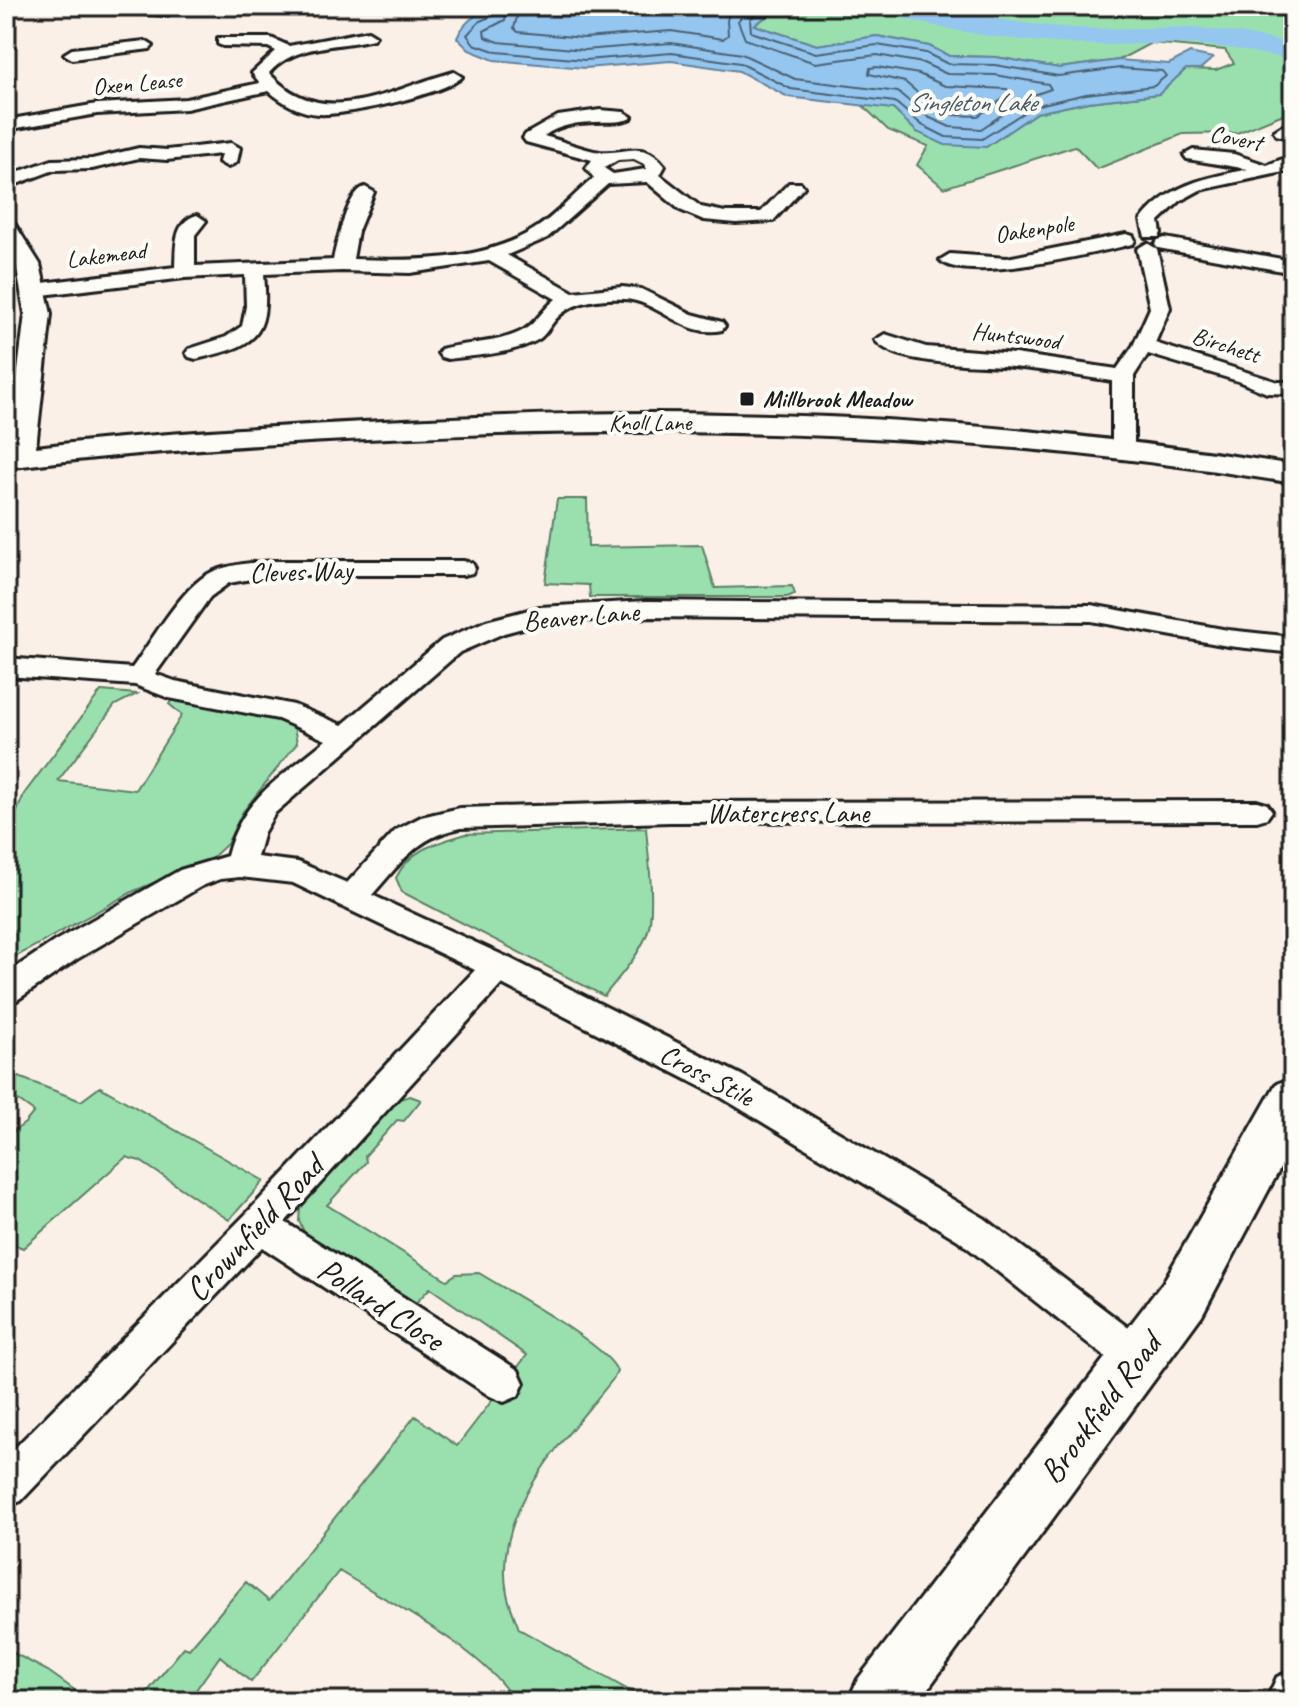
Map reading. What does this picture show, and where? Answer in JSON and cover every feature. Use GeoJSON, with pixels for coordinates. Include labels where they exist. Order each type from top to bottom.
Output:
{"type":"FeatureCollection","features":[{"type":"Feature","properties":{"kind":"main road","name":"Brookfield Road"},"geometry":{"type":"LineString","coordinates":[[880,1701],[1183,1298],[1293,1098]]}},
{"type":"Feature","properties":{"kind":"street"},"geometry":{"type":"LineString","coordinates":[[102,6],[156,30]]}},
{"type":"Feature","properties":{"kind":"street"},"geometry":{"type":"LineString","coordinates":[[72,54],[156,30]]}},
{"type":"Feature","properties":{"kind":"street"},"geometry":{"type":"LineString","coordinates":[[368,36],[336,34],[287,51],[267,63],[260,73],[271,86],[321,113],[448,85]]}},
{"type":"Feature","properties":{"kind":"street"},"geometry":{"type":"LineString","coordinates":[[223,41],[275,38],[287,51]]}},
{"type":"Feature","properties":{"kind":"street","name":"Oxen Lease"},"geometry":{"type":"LineString","coordinates":[[6,125],[97,109],[138,131],[186,104],[271,86]]}},
{"type":"Feature","properties":{"kind":"street"},"geometry":{"type":"LineString","coordinates":[[513,148],[550,125],[591,109],[624,117]]}},
{"type":"Feature","properties":{"kind":"street"},"geometry":{"type":"LineString","coordinates":[[11,180],[52,165],[92,164],[138,131],[167,155],[231,148],[228,162]]}},
{"type":"Feature","properties":{"kind":"street"},"geometry":{"type":"LineString","coordinates":[[532,138],[604,168],[618,180],[646,177],[654,172],[656,166],[643,156],[615,155],[604,168]]}},
{"type":"Feature","properties":{"kind":"street","name":"Covert"},"geometry":{"type":"LineString","coordinates":[[1193,155],[1286,166]]}},
{"type":"Feature","properties":{"kind":"street"},"geometry":{"type":"LineString","coordinates":[[1123,451],[1123,376],[1143,346],[1160,308],[1155,242],[1150,220],[1166,195],[1286,166]]}},
{"type":"Feature","properties":{"kind":"street","name":"Lakemead"},"geometry":{"type":"LineString","coordinates":[[34,290],[185,272],[342,265],[410,267],[492,255],[540,234],[604,168]]}},
{"type":"Feature","properties":{"kind":"street"},"geometry":{"type":"LineString","coordinates":[[646,177],[668,189],[692,209],[771,224],[795,187]]}},
{"type":"Feature","properties":{"kind":"street"},"geometry":{"type":"LineString","coordinates":[[342,265],[362,197],[387,202]]}},
{"type":"Feature","properties":{"kind":"street"},"geometry":{"type":"LineString","coordinates":[[6,228],[28,264],[38,314],[13,458]]}},
{"type":"Feature","properties":{"kind":"street","name":"Lakemead"},"geometry":{"type":"LineString","coordinates":[[160,235],[192,228],[185,272]]}},
{"type":"Feature","properties":{"kind":"street","name":"Oakenpole"},"geometry":{"type":"LineString","coordinates":[[951,259],[1007,264],[1126,240],[1155,242]]}},
{"type":"Feature","properties":{"kind":"street"},"geometry":{"type":"LineString","coordinates":[[1155,242],[1293,267]]}},
{"type":"Feature","properties":{"kind":"street"},"geometry":{"type":"LineString","coordinates":[[492,255],[570,298]]}},
{"type":"Feature","properties":{"kind":"street"},"geometry":{"type":"LineString","coordinates":[[196,353],[236,341],[250,332],[258,317],[254,268]]}},
{"type":"Feature","properties":{"kind":"street"},"geometry":{"type":"LineString","coordinates":[[448,353],[498,345],[533,334],[549,314],[570,298],[622,293],[641,295],[685,319],[709,319]]}},
{"type":"Feature","properties":{"kind":"street"},"geometry":{"type":"LineString","coordinates":[[498,345],[507,366]]}},
{"type":"Feature","properties":{"kind":"street","name":"Birchett"},"geometry":{"type":"LineString","coordinates":[[1143,346],[1246,376],[1275,388],[1293,388]]}},
{"type":"Feature","properties":{"kind":"street","name":"Huntswood"},"geometry":{"type":"LineString","coordinates":[[896,352],[1000,359],[1123,376]]}},
{"type":"Feature","properties":{"kind":"street","name":"Knoll Lane"},"geometry":{"type":"LineString","coordinates":[[13,458],[131,444],[288,434],[664,421],[892,431],[1123,451],[1293,474]]}},
{"type":"Feature","properties":{"kind":"street","name":"Cleves Way"},"geometry":{"type":"LineString","coordinates":[[139,677],[201,592],[220,578],[243,571],[274,568],[463,568]]}},
{"type":"Feature","properties":{"kind":"street","name":"Beaver Lane"},"geometry":{"type":"LineString","coordinates":[[240,866],[254,818],[266,802],[284,791],[451,646],[513,621],[575,611],[1091,613],[1228,638],[1293,645]]}},
{"type":"Feature","properties":{"kind":"street"},"geometry":{"type":"LineString","coordinates":[[6,667],[139,677],[169,689],[284,711],[345,737]]}},
{"type":"Feature","properties":{"kind":"street","name":"Watercress Lane"},"geometry":{"type":"LineString","coordinates":[[350,899],[407,837],[431,824],[460,818],[670,812],[1257,811]]}},
{"type":"Feature","properties":{"kind":"street"},"geometry":{"type":"LineString","coordinates":[[6,991],[66,950],[191,878],[217,868],[240,866]]}},
{"type":"Feature","properties":{"kind":"street","name":"Cross Stile"},"geometry":{"type":"LineString","coordinates":[[240,866],[298,873],[498,967],[731,1086],[971,1229],[1137,1358]]}},
{"type":"Feature","properties":{"kind":"street","name":"Crownfield Road"},"geometry":{"type":"LineString","coordinates":[[6,1486],[259,1225],[498,967]]}},
{"type":"Feature","properties":{"kind":"street","name":"Pollard Close"},"geometry":{"type":"LineString","coordinates":[[259,1225],[504,1383]]}},
{"type":"Feature","properties":{"kind":"street"},"geometry":{"type":"LineString","coordinates":[[1289,1701],[1293,1693]]}},
{"type":"Feature","properties":{"kind":"green space"},"geometry":{"type":"Polygon","coordinates":[[[783,6],[985,6],[1051,17],[1034,12],[1050,6],[1293,6],[1293,110],[1237,133],[1183,134],[1097,169],[1075,146],[944,188],[917,165],[928,146],[888,130],[861,104],[893,109],[917,132],[986,147],[1036,113],[1088,102],[1159,94],[1186,69],[1216,70],[1234,63],[1225,50],[1151,43],[1119,60],[1059,68],[996,57],[949,56],[929,46],[877,36],[817,45],[754,25],[783,6]]]}},
{"type":"Feature","properties":{"kind":"green space"},"geometry":{"type":"Polygon","coordinates":[[[557,499],[587,499],[588,547],[702,545],[715,588],[792,586],[795,594],[787,597],[590,597],[589,585],[545,583],[557,499]]]}},
{"type":"Feature","properties":{"kind":"green space"},"geometry":{"type":"Polygon","coordinates":[[[101,691],[137,694],[115,705],[58,781],[135,790],[182,715],[169,704],[174,697],[288,720],[294,727],[297,743],[242,813],[227,844],[211,859],[134,891],[6,962],[7,836],[24,794],[101,691]]]}},
{"type":"Feature","properties":{"kind":"green space"},"geometry":{"type":"Polygon","coordinates":[[[646,828],[651,882],[650,924],[639,951],[604,996],[402,892],[396,878],[416,854],[434,844],[466,834],[646,828]]]}},
{"type":"Feature","properties":{"kind":"green space"},"geometry":{"type":"Polygon","coordinates":[[[6,1072],[81,1101],[100,1087],[264,1181],[229,1220],[140,1161],[126,1157],[23,1248],[13,1244],[6,1251],[6,1137],[34,1112],[6,1092],[6,1072]]]}},
{"type":"Feature","properties":{"kind":"green space"},"geometry":{"type":"Polygon","coordinates":[[[410,1096],[421,1100],[404,1121],[397,1120],[365,1156],[366,1162],[327,1205],[447,1280],[456,1274],[479,1273],[578,1334],[611,1361],[617,1372],[613,1379],[536,1477],[521,1505],[510,1533],[505,1562],[507,1593],[519,1629],[648,1701],[514,1701],[482,1664],[459,1646],[339,1571],[251,1682],[220,1656],[188,1701],[140,1701],[184,1647],[189,1649],[246,1582],[269,1601],[415,1416],[457,1446],[527,1355],[430,1288],[411,1308],[309,1243],[299,1221],[300,1208],[305,1201],[396,1100],[410,1096]]]}},
{"type":"Feature","properties":{"kind":"green space"},"geometry":{"type":"Polygon","coordinates":[[[6,1649],[48,1671],[90,1701],[6,1701],[6,1649]]]}},
{"type":"Feature","properties":{"kind":"water","name":"Singleton Lake"},"geometry":{"type":"Polygon","coordinates":[[[504,6],[783,6],[754,25],[817,45],[877,36],[929,46],[949,56],[996,57],[1059,68],[1119,60],[1169,64],[1190,53],[1213,58],[1200,69],[1186,69],[1159,94],[1088,102],[1036,113],[986,147],[945,145],[917,132],[893,109],[788,97],[739,71],[671,61],[585,68],[494,60],[469,50],[457,38],[465,25],[476,16],[504,6]]]}},
{"type":"Feature","properties":{"kind":"waterway"},"geometry":{"type":"LineString","coordinates":[[891,6],[929,18],[1011,30],[1074,36],[1187,36],[1247,42],[1293,52]]}},
{"type":"Feature","properties":{"kind":"place","name":"Millbrook Meadow"},"geometry":{"type":"Point","coordinates":[747,399]}}]}
